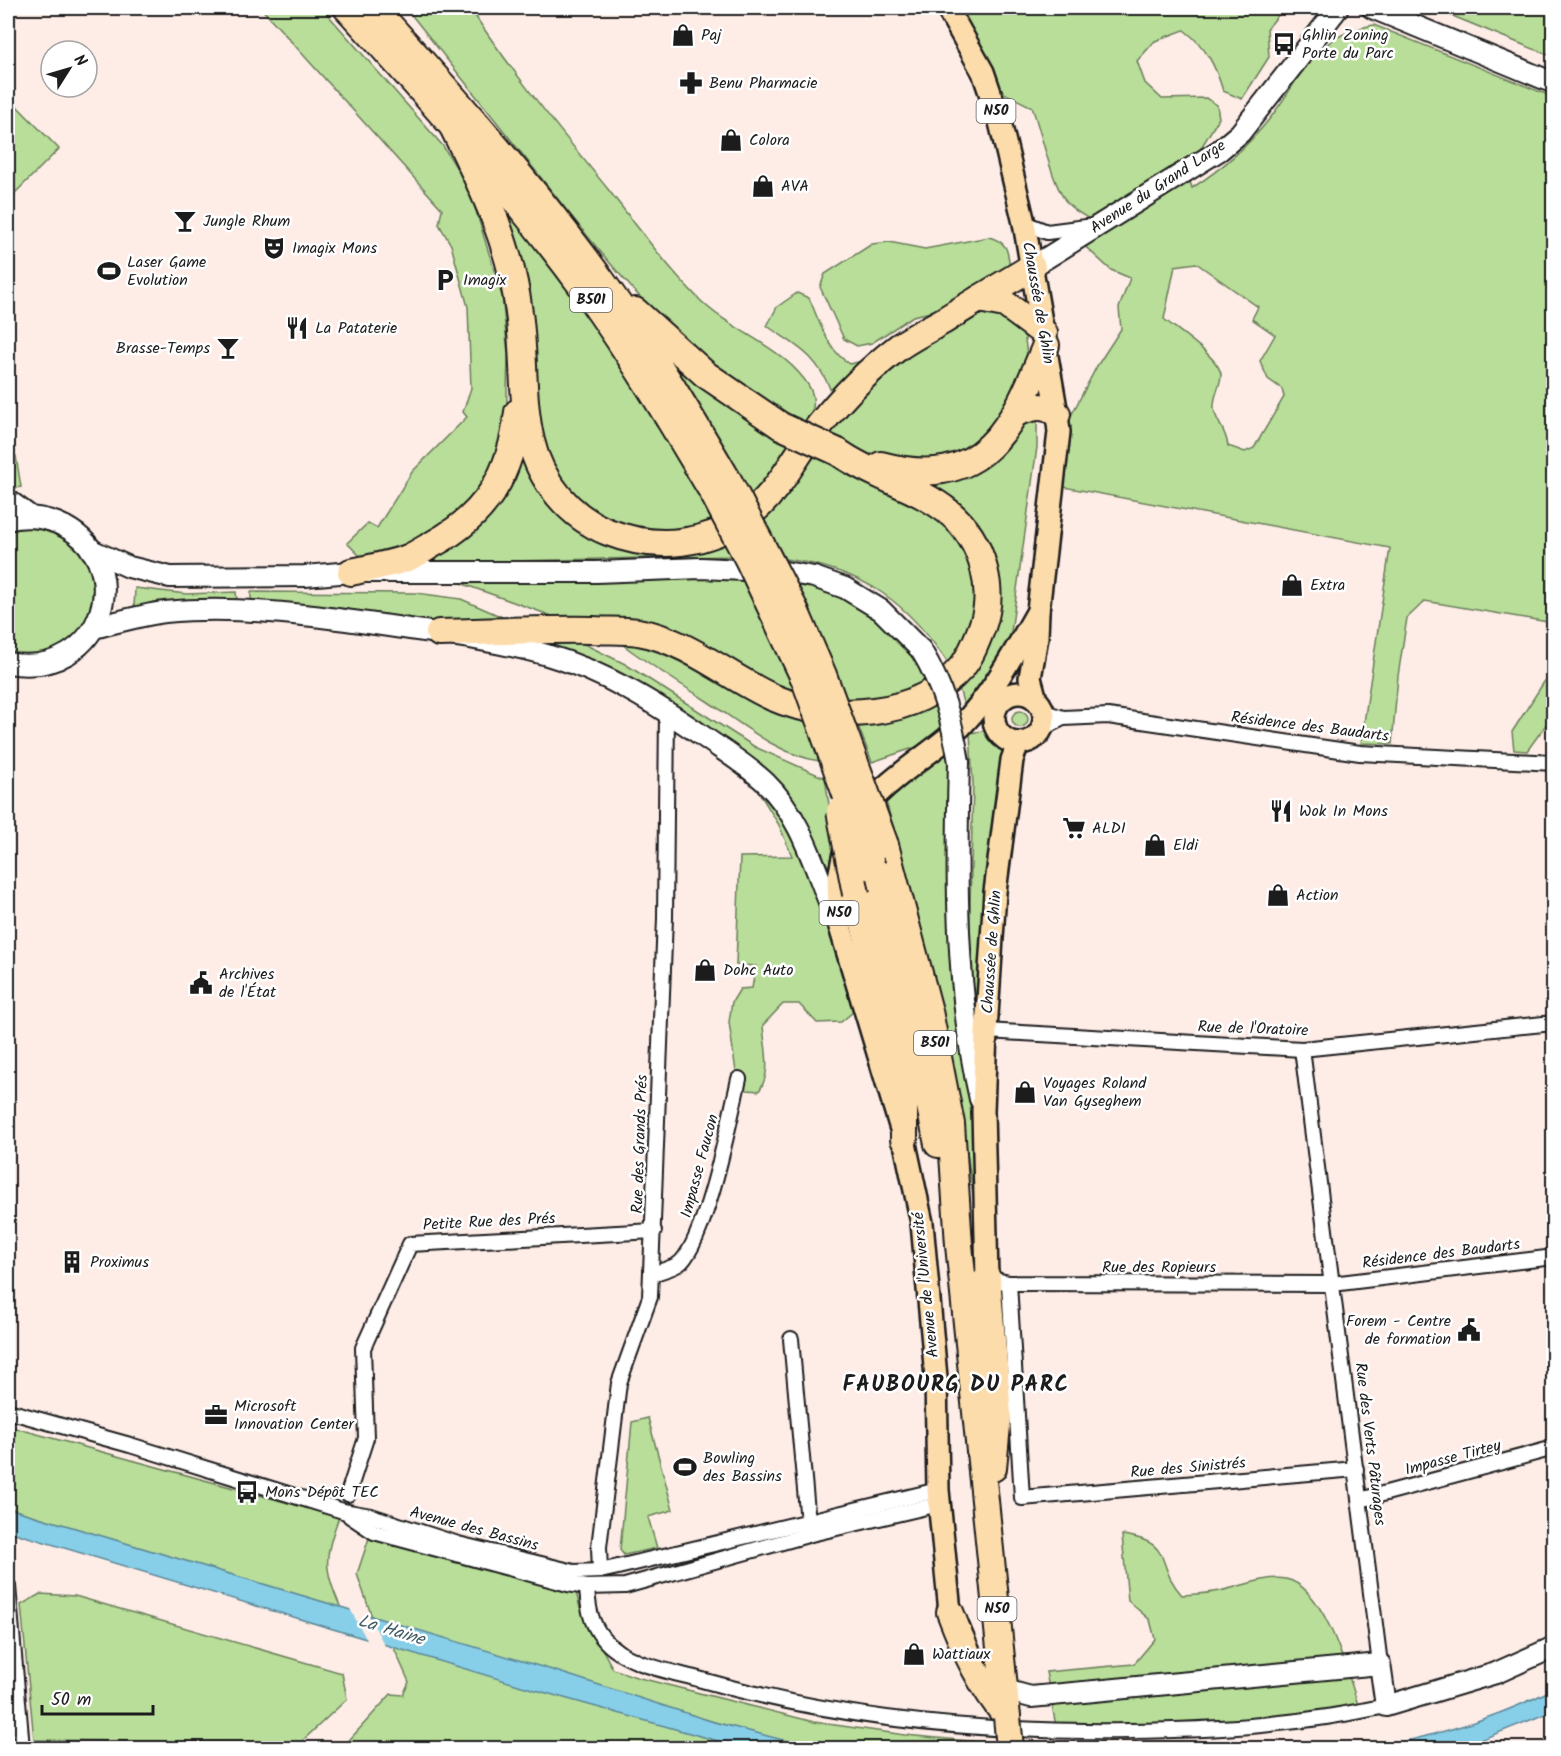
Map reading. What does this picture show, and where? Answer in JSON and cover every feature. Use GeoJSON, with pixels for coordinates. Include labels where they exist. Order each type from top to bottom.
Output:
{"type":"FeatureCollection","features":[{"type":"Feature","properties":{"kind":"highway","name":"B501"},"geometry":{"type":"LineString","coordinates":[[346,8],[451,123],[585,291],[656,398],[721,486],[749,561],[805,680],[872,867],[911,1016],[959,1245]]}},
{"type":"Feature","properties":{"kind":"highway","name":"B501"},"geometry":{"type":"LineString","coordinates":[[374,8],[532,191],[602,281],[674,390],[721,486],[794,608],[819,666],[885,845],[929,1011],[951,1124],[959,1245],[988,1528]]}},
{"type":"Feature","properties":{"kind":"highway"},"geometry":{"type":"LineString","coordinates":[[389,8],[425,65]]}},
{"type":"Feature","properties":{"kind":"highway"},"geometry":{"type":"LineString","coordinates":[[451,123],[486,192],[508,256],[519,313],[531,441],[540,466],[554,490],[573,511],[599,529],[624,539],[659,544],[698,540],[739,523],[759,507],[776,487],[819,426],[846,395],[900,346],[1032,267]]}},
{"type":"Feature","properties":{"kind":"highway"},"geometry":{"type":"LineString","coordinates":[[602,281],[705,374],[781,426],[838,452],[894,469],[923,472],[946,469],[981,455],[1009,426],[1018,412],[1045,339],[1005,304],[979,299]]}},
{"type":"Feature","properties":{"kind":"highway"},"geometry":{"type":"LineString","coordinates":[[351,572],[407,559],[452,534],[484,506],[503,476],[515,439],[523,373]]}},
{"type":"Feature","properties":{"kind":"highway"},"geometry":{"type":"LineString","coordinates":[[1018,412],[1035,406],[1048,406],[1057,414]]}},
{"type":"Feature","properties":{"kind":"highway"},"geometry":{"type":"LineString","coordinates":[[439,633],[566,630],[639,632],[670,642],[775,698],[800,706],[832,711],[875,710],[902,705],[925,696],[948,680],[963,665],[977,641],[988,598],[981,557],[969,534],[952,513],[931,498],[855,464],[838,452]]}},
{"type":"Feature","properties":{"kind":"highway"},"geometry":{"type":"LineString","coordinates":[[843,781],[839,799],[843,837],[896,1047],[904,1092],[904,1139]]}},
{"type":"Feature","properties":{"kind":"highway","name":"N50"},"geometry":{"type":"LineString","coordinates":[[998,1281],[998,1414],[988,1528],[1010,1749]]}},
{"type":"Feature","properties":{"kind":"highway","name":"N50"},"geometry":{"type":"LineString","coordinates":[[950,1612],[974,1670],[989,1696],[1007,1717]]}},
{"type":"Feature","properties":{"kind":"main road","name":"Chaussée de Ghlin"},"geometry":{"type":"LineString","coordinates":[[947,8],[983,72],[1000,122],[1024,223],[1057,414],[1059,432],[1037,637],[1030,678],[1046,714]]}},
{"type":"Feature","properties":{"kind":"main road","name":"Chaussée de Ghlin"},"geometry":{"type":"LineString","coordinates":[[998,706],[1024,666],[1038,611]]}},
{"type":"Feature","properties":{"kind":"main road"},"geometry":{"type":"LineString","coordinates":[[961,726],[1002,673],[1038,611]]}},
{"type":"Feature","properties":{"kind":"main road"},"geometry":{"type":"LineString","coordinates":[[961,726],[998,706],[1015,693],[1030,696],[1046,714],[1036,737],[1018,743],[1002,736],[997,729],[998,706]]}},
{"type":"Feature","properties":{"kind":"main road","name":"N50"},"geometry":{"type":"LineString","coordinates":[[904,1139],[840,927],[838,882],[844,850],[863,811],[901,774],[961,726]]}},
{"type":"Feature","properties":{"kind":"main road","name":"Chaussée de Ghlin"},"geometry":{"type":"LineString","coordinates":[[998,1281],[982,1111],[995,892],[1012,760],[1018,743]]}},
{"type":"Feature","properties":{"kind":"main road","name":"Avenue de l'Université"},"geometry":{"type":"LineString","coordinates":[[904,1139],[922,1223],[930,1301],[936,1377],[938,1497],[950,1612]]}},
{"type":"Feature","properties":{"kind":"street","name":"Avenue du Grand Large"},"geometry":{"type":"LineString","coordinates":[[1032,267],[1220,150],[1240,133],[1338,8]]}},
{"type":"Feature","properties":{"kind":"street"},"geometry":{"type":"LineString","coordinates":[[1371,8],[1554,83]]}},
{"type":"Feature","properties":{"kind":"street"},"geometry":{"type":"LineString","coordinates":[[1024,223],[1047,232],[1099,225]]}},
{"type":"Feature","properties":{"kind":"street"},"geometry":{"type":"LineString","coordinates":[[8,500],[31,517],[65,526],[80,537],[91,550],[100,569],[104,589],[102,609],[94,628],[84,642],[57,661],[41,666],[8,663]]}},
{"type":"Feature","properties":{"kind":"street"},"geometry":{"type":"LineString","coordinates":[[8,520],[31,517]]}},
{"type":"Feature","properties":{"kind":"street"},"geometry":{"type":"LineString","coordinates":[[91,550],[129,567],[170,577],[305,576],[351,572],[585,573],[725,568],[785,572],[814,577],[845,588],[880,610],[921,650],[935,673],[947,703],[959,762],[959,922],[964,997],[970,1059],[982,1111]]}},
{"type":"Feature","properties":{"kind":"street"},"geometry":{"type":"LineString","coordinates":[[94,628],[165,612],[240,611],[294,614],[439,633],[548,655],[606,678],[667,712],[739,761],[766,783],[780,800],[810,849],[828,902],[840,927]]}},
{"type":"Feature","properties":{"kind":"street","name":"Rue des Grands Prés"},"geometry":{"type":"LineString","coordinates":[[600,1571],[599,1547],[619,1383],[650,1297],[652,1274],[665,918],[667,712]]}},
{"type":"Feature","properties":{"kind":"street","name":"Résidence des Baudarts"},"geometry":{"type":"LineString","coordinates":[[1046,714],[1108,716],[1360,753],[1554,763]]}},
{"type":"Feature","properties":{"kind":"street","name":"Rue de l'Oratoire"},"geometry":{"type":"LineString","coordinates":[[986,1031],[1302,1049],[1553,1023]]}},
{"type":"Feature","properties":{"kind":"street","name":"Rue des Verts Pâturages"},"geometry":{"type":"LineString","coordinates":[[1302,1049],[1380,1664]]}},
{"type":"Feature","properties":{"kind":"street","name":"Impasse Faucon"},"geometry":{"type":"LineString","coordinates":[[652,1274],[681,1263],[699,1231],[722,1153],[740,1079]]}},
{"type":"Feature","properties":{"kind":"street","name":"Petite Rue des Prés"},"geometry":{"type":"LineString","coordinates":[[348,1494],[366,1437],[363,1348],[410,1244],[654,1231]]}},
{"type":"Feature","properties":{"kind":"street","name":"Résidence des Baudarts"},"geometry":{"type":"LineString","coordinates":[[1332,1284],[1554,1257]]}},
{"type":"Feature","properties":{"kind":"street","name":"Rue des Ropieurs"},"geometry":{"type":"LineString","coordinates":[[998,1281],[1332,1284]]}},
{"type":"Feature","properties":{"kind":"street","name":"Rue des Sinistrés"},"geometry":{"type":"LineString","coordinates":[[998,1281],[1022,1498],[1356,1469]]}},
{"type":"Feature","properties":{"kind":"street"},"geometry":{"type":"LineString","coordinates":[[791,1339],[808,1522]]}},
{"type":"Feature","properties":{"kind":"street","name":"Avenue des Bassins"},"geometry":{"type":"LineString","coordinates":[[8,1411],[163,1455],[343,1511],[510,1557],[574,1572],[600,1571],[808,1522],[938,1497]]}},
{"type":"Feature","properties":{"kind":"street","name":"Impasse Tirtey"},"geometry":{"type":"LineString","coordinates":[[1360,1500],[1554,1448]]}},
{"type":"Feature","properties":{"kind":"street"},"geometry":{"type":"LineString","coordinates":[[343,1511],[374,1532],[587,1587],[625,1586],[938,1497]]}},
{"type":"Feature","properties":{"kind":"street"},"geometry":{"type":"LineString","coordinates":[[8,1586],[22,1749]]}},
{"type":"Feature","properties":{"kind":"street"},"geometry":{"type":"LineString","coordinates":[[587,1587],[589,1612],[594,1624],[603,1639],[629,1657],[774,1699],[904,1721],[1057,1732],[1264,1727],[1386,1706],[1496,1673],[1554,1647]]}},
{"type":"Feature","properties":{"kind":"street"},"geometry":{"type":"LineString","coordinates":[[1005,1690],[1031,1697],[1380,1664],[1386,1706]]}},
{"type":"Feature","properties":{"kind":"green space"},"geometry":{"type":"Polygon","coordinates":[[[261,8],[322,8],[443,146],[469,188],[502,296],[508,354],[506,430],[485,484],[455,517],[407,544],[360,556],[347,543],[368,523],[377,528],[412,472],[467,417],[463,412],[471,388],[468,307],[451,245],[439,224],[442,209],[261,8]]]}},
{"type":"Feature","properties":{"kind":"green space"},"geometry":{"type":"Polygon","coordinates":[[[406,8],[470,8],[536,100],[675,274],[712,311],[781,356],[804,379],[811,390],[814,402],[812,413],[805,424],[764,402],[727,377],[659,317],[599,250],[406,8]]]}},
{"type":"Feature","properties":{"kind":"green space"},"geometry":{"type":"Polygon","coordinates":[[[974,8],[1284,8],[1267,29],[1269,57],[1242,99],[1223,91],[1209,57],[1184,30],[1155,41],[1137,61],[1145,83],[1162,99],[1206,98],[1217,105],[1219,118],[1187,171],[1192,188],[1225,164],[1253,138],[1323,47],[1353,30],[1374,25],[1553,97],[1553,636],[1548,622],[1425,601],[1407,618],[1398,676],[1392,744],[1361,743],[1390,548],[1053,485],[1059,439],[1097,366],[1121,329],[1119,308],[1130,278],[1111,270],[1077,239],[1099,225],[1078,212],[1062,196],[1052,172],[1032,107],[988,85],[957,23],[974,8]],[[1196,263],[1175,266],[1164,319],[1207,353],[1219,369],[1221,376],[1214,408],[1216,417],[1225,434],[1228,446],[1245,452],[1254,448],[1284,397],[1282,389],[1268,379],[1260,361],[1275,335],[1252,319],[1258,307],[1196,263]]]}},
{"type":"Feature","properties":{"kind":"green space"},"geometry":{"type":"Polygon","coordinates":[[[1433,8],[1553,8],[1553,57],[1433,8]]]}},
{"type":"Feature","properties":{"kind":"green space"},"geometry":{"type":"Polygon","coordinates":[[[8,97],[59,149],[8,200],[8,97]]]}},
{"type":"Feature","properties":{"kind":"green space"},"geometry":{"type":"Polygon","coordinates":[[[506,205],[564,281],[619,360],[670,442],[716,526],[641,534],[593,513],[565,489],[551,465],[540,433],[502,209],[506,205]]]}},
{"type":"Feature","properties":{"kind":"green space"},"geometry":{"type":"Polygon","coordinates":[[[989,237],[1000,241],[1006,248],[1010,268],[944,309],[913,316],[872,343],[857,346],[844,339],[820,287],[825,274],[872,244],[889,242],[925,249],[989,237]]]}},
{"type":"Feature","properties":{"kind":"green space"},"geometry":{"type":"Polygon","coordinates":[[[797,293],[809,298],[825,335],[842,359],[850,364],[866,360],[832,393],[813,360],[767,326],[777,307],[797,293]]]}},
{"type":"Feature","properties":{"kind":"green space"},"geometry":{"type":"Polygon","coordinates":[[[993,310],[1024,332],[1027,355],[1016,396],[977,447],[923,465],[875,457],[826,433],[848,402],[901,358],[979,312],[993,310]]]}},
{"type":"Feature","properties":{"kind":"green space"},"geometry":{"type":"Polygon","coordinates":[[[665,352],[795,444],[753,499],[665,352]]]}},
{"type":"Feature","properties":{"kind":"green space"},"geometry":{"type":"Polygon","coordinates":[[[1037,416],[1037,447],[1010,639],[1002,665],[965,710],[959,688],[975,663],[992,617],[998,588],[998,575],[990,549],[982,535],[954,500],[932,484],[960,476],[1028,417],[1037,416]]]}},
{"type":"Feature","properties":{"kind":"green space"},"geometry":{"type":"Polygon","coordinates":[[[810,451],[916,497],[966,539],[980,606],[951,668],[918,625],[882,592],[838,571],[785,559],[762,515],[810,451]]]}},
{"type":"Feature","properties":{"kind":"green space"},"geometry":{"type":"Polygon","coordinates":[[[525,452],[575,522],[723,538],[732,556],[423,563],[517,453],[525,452]]]}},
{"type":"Feature","properties":{"kind":"green space"},"geometry":{"type":"Polygon","coordinates":[[[8,453],[16,456],[21,487],[8,489],[8,453]]]}},
{"type":"Feature","properties":{"kind":"green space"},"geometry":{"type":"Polygon","coordinates":[[[30,527],[65,538],[85,558],[94,582],[91,608],[79,631],[61,648],[36,656],[8,650],[8,531],[30,527]]]}},
{"type":"Feature","properties":{"kind":"green space"},"geometry":{"type":"Polygon","coordinates":[[[743,575],[799,701],[737,672],[566,621],[452,580],[743,575]]]}},
{"type":"Feature","properties":{"kind":"green space"},"geometry":{"type":"Polygon","coordinates":[[[797,584],[825,587],[853,599],[902,635],[932,685],[850,707],[797,584]]]}},
{"type":"Feature","properties":{"kind":"green space"},"geometry":{"type":"Polygon","coordinates":[[[135,588],[187,594],[236,592],[237,601],[153,603],[134,608],[135,588]]]}},
{"type":"Feature","properties":{"kind":"green space"},"geometry":{"type":"Polygon","coordinates":[[[251,592],[416,593],[461,599],[516,623],[472,626],[357,611],[251,602],[251,592]]]}},
{"type":"Feature","properties":{"kind":"green space"},"geometry":{"type":"Polygon","coordinates":[[[576,640],[625,664],[755,747],[825,778],[836,851],[831,873],[810,827],[770,776],[541,646],[540,641],[576,640]]]}},
{"type":"Feature","properties":{"kind":"green space"},"geometry":{"type":"Polygon","coordinates":[[[619,642],[655,651],[687,665],[757,703],[806,721],[819,761],[789,752],[760,737],[619,642]]]}},
{"type":"Feature","properties":{"kind":"green space"},"geometry":{"type":"Polygon","coordinates":[[[1553,673],[1553,715],[1527,751],[1514,750],[1512,732],[1544,682],[1553,673]]]}},
{"type":"Feature","properties":{"kind":"green space"},"geometry":{"type":"Polygon","coordinates":[[[939,701],[946,727],[925,744],[872,762],[857,723],[939,701]]]}},
{"type":"Feature","properties":{"kind":"green space"},"geometry":{"type":"Polygon","coordinates":[[[1020,711],[1026,713],[1028,719],[1026,725],[1020,727],[1014,725],[1012,719],[1014,713],[1020,711]]]}},
{"type":"Feature","properties":{"kind":"green space"},"geometry":{"type":"Polygon","coordinates":[[[989,730],[1005,755],[986,892],[979,1030],[973,1030],[969,948],[973,784],[970,733],[989,730]]]}},
{"type":"Feature","properties":{"kind":"green space"},"geometry":{"type":"Polygon","coordinates":[[[950,748],[956,983],[980,1194],[980,1256],[974,1198],[956,1084],[932,970],[886,802],[950,748]]]}},
{"type":"Feature","properties":{"kind":"green space"},"geometry":{"type":"Polygon","coordinates":[[[760,794],[779,816],[795,841],[820,896],[853,1012],[841,1022],[817,1023],[799,1004],[783,1004],[763,1025],[767,1067],[759,1091],[747,1090],[737,1079],[729,1022],[732,1002],[740,989],[752,988],[756,966],[736,965],[740,857],[792,856],[779,825],[760,794]]]}},
{"type":"Feature","properties":{"kind":"green space"},"geometry":{"type":"Polygon","coordinates":[[[648,1418],[673,1510],[648,1517],[657,1548],[624,1555],[620,1550],[632,1422],[648,1418]]]}},
{"type":"Feature","properties":{"kind":"green space"},"geometry":{"type":"Polygon","coordinates":[[[8,1426],[339,1517],[330,1542],[328,1562],[331,1583],[341,1608],[8,1508],[8,1426]]]}},
{"type":"Feature","properties":{"kind":"green space"},"geometry":{"type":"Polygon","coordinates":[[[370,1535],[576,1592],[580,1608],[613,1669],[636,1677],[814,1722],[905,1735],[980,1742],[981,1748],[803,1746],[714,1722],[372,1617],[357,1574],[370,1535]]]}},
{"type":"Feature","properties":{"kind":"green space"},"geometry":{"type":"Polygon","coordinates":[[[1122,1535],[1139,1538],[1157,1549],[1168,1574],[1182,1595],[1214,1592],[1277,1578],[1286,1579],[1300,1586],[1313,1598],[1334,1636],[1360,1711],[1326,1717],[1057,1732],[1046,1672],[1134,1664],[1155,1639],[1150,1620],[1128,1601],[1122,1535]]]}},
{"type":"Feature","properties":{"kind":"green space"},"geometry":{"type":"Polygon","coordinates":[[[40,1594],[75,1596],[342,1673],[347,1699],[300,1743],[34,1740],[21,1605],[40,1594]]]}},
{"type":"Feature","properties":{"kind":"green space"},"geometry":{"type":"Polygon","coordinates":[[[393,1646],[743,1748],[342,1748],[391,1694],[403,1695],[409,1682],[393,1646]]]}},
{"type":"Feature","properties":{"kind":"water","name":"La Haine"},"geometry":{"type":"Polygon","coordinates":[[[8,1508],[559,1672],[714,1722],[814,1748],[743,1748],[525,1687],[8,1531],[8,1508]]]}},
{"type":"Feature","properties":{"kind":"water"},"geometry":{"type":"Polygon","coordinates":[[[1553,1689],[1553,1711],[1460,1748],[1376,1748],[1489,1717],[1553,1689]]]}},
{"type":"Feature","properties":{"kind":"pier"},"geometry":{"type":"Polygon","coordinates":[[[349,1607],[367,1612],[386,1648],[368,1642],[349,1607]]]}},
{"type":"Feature","properties":{"kind":"place","name":"Paj"},"geometry":{"type":"Point","coordinates":[683,35]}},
{"type":"Feature","properties":{"kind":"place","name":"Ghlin Zoning Porte du Parc"},"geometry":{"type":"Point","coordinates":[1284,44]}},
{"type":"Feature","properties":{"kind":"place","name":"Benu Pharmacie"},"geometry":{"type":"Point","coordinates":[691,83]}},
{"type":"Feature","properties":{"kind":"place","name":"Colora"},"geometry":{"type":"Point","coordinates":[731,140]}},
{"type":"Feature","properties":{"kind":"place","name":"AVA"},"geometry":{"type":"Point","coordinates":[763,186]}},
{"type":"Feature","properties":{"kind":"place","name":"Jungle Rhum"},"geometry":{"type":"Point","coordinates":[185,221]}},
{"type":"Feature","properties":{"kind":"place","name":"Imagix Mons"},"geometry":{"type":"Point","coordinates":[274,248]}},
{"type":"Feature","properties":{"kind":"place","name":"Laser Game Evolution"},"geometry":{"type":"Point","coordinates":[109,271]}},
{"type":"Feature","properties":{"kind":"place","name":"Imagix"},"geometry":{"type":"Point","coordinates":[445,280]}},
{"type":"Feature","properties":{"kind":"place","name":"La Pataterie"},"geometry":{"type":"Point","coordinates":[297,328]}},
{"type":"Feature","properties":{"kind":"place","name":"Brasse-Temps"},"geometry":{"type":"Point","coordinates":[228,348]}},
{"type":"Feature","properties":{"kind":"place","name":"Extra"},"geometry":{"type":"Point","coordinates":[1292,585]}},
{"type":"Feature","properties":{"kind":"place","name":"Wok In Mons"},"geometry":{"type":"Point","coordinates":[1281,811]}},
{"type":"Feature","properties":{"kind":"place","name":"ALDI"},"geometry":{"type":"Point","coordinates":[1074,828]}},
{"type":"Feature","properties":{"kind":"place","name":"Eldi"},"geometry":{"type":"Point","coordinates":[1155,845]}},
{"type":"Feature","properties":{"kind":"place","name":"Action"},"geometry":{"type":"Point","coordinates":[1278,895]}},
{"type":"Feature","properties":{"kind":"place","name":"Dohc Auto"},"geometry":{"type":"Point","coordinates":[705,970]}},
{"type":"Feature","properties":{"kind":"place","name":"Archives de l'État"},"geometry":{"type":"Point","coordinates":[201,983]}},
{"type":"Feature","properties":{"kind":"place","name":"Voyages Roland Van Gyseghem"},"geometry":{"type":"Point","coordinates":[1025,1092]}},
{"type":"Feature","properties":{"kind":"place","name":"Proximus"},"geometry":{"type":"Point","coordinates":[72,1262]}},
{"type":"Feature","properties":{"kind":"place","name":"Forem - Centre de formation"},"geometry":{"type":"Point","coordinates":[1469,1330]}},
{"type":"Feature","properties":{"kind":"place","name":"Microsoft Innovation Center"},"geometry":{"type":"Point","coordinates":[216,1415]}},
{"type":"Feature","properties":{"kind":"place","name":"Bowling des Bassins"},"geometry":{"type":"Point","coordinates":[685,1467]}},
{"type":"Feature","properties":{"kind":"place","name":"Mons Dépôt TEC"},"geometry":{"type":"Point","coordinates":[247,1492]}},
{"type":"Feature","properties":{"kind":"place","name":"Wattiaux"},"geometry":{"type":"Point","coordinates":[914,1654]}},
{"type":"Feature","properties":{"kind":"district","name":"FAUBOURG DU PARC"},"geometry":{"type":"Point","coordinates":[956,1385]}}]}
